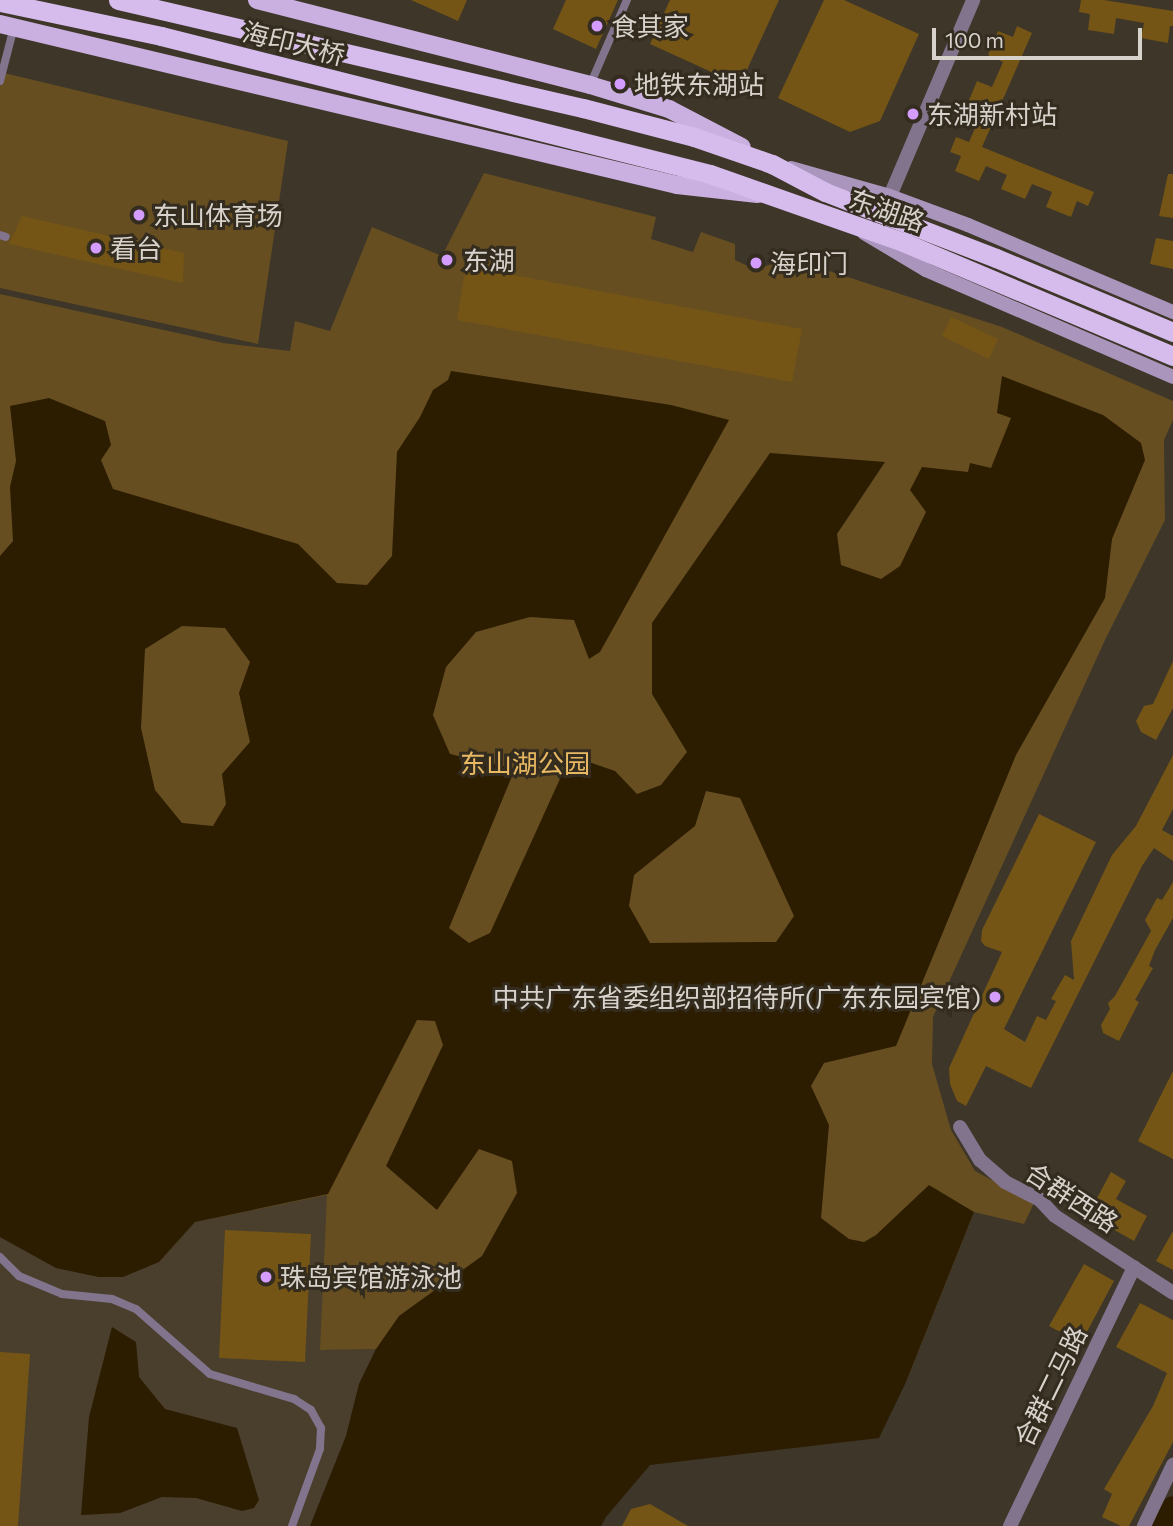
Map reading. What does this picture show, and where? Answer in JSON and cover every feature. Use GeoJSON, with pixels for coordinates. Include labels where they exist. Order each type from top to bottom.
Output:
{"type":"FeatureCollection","features":[{"type":"Feature","properties":{"kind":"highway","name":"海印大桥"},"geometry":{"type":"LineString","coordinates":[[118,0],[583,108]]}},
{"type":"Feature","properties":{"kind":"highway","name":"海印大桥"},"geometry":{"type":"LineString","coordinates":[[5,11],[161,36],[575,140]]}},
{"type":"Feature","properties":{"kind":"highway","name":"东湖路"},"geometry":{"type":"LineString","coordinates":[[583,108],[694,137],[772,164],[825,192],[1173,332]]}},
{"type":"Feature","properties":{"kind":"highway","name":"东湖路"},"geometry":{"type":"LineString","coordinates":[[575,140],[710,174],[934,254],[1173,356]]}},
{"type":"Feature","properties":{"kind":"main road"},"geometry":{"type":"LineString","coordinates":[[35,0],[31,21],[36,32]]}},
{"type":"Feature","properties":{"kind":"main road"},"geometry":{"type":"LineString","coordinates":[[257,0],[590,85],[669,109],[772,164],[890,196],[1050,257],[1173,312]]}},
{"type":"Feature","properties":{"kind":"main road"},"geometry":{"type":"LineString","coordinates":[[5,11],[36,32],[677,185],[719,192],[766,195]]}},
{"type":"Feature","properties":{"kind":"main road"},"geometry":{"type":"LineString","coordinates":[[854,226],[898,256],[926,270],[1173,377]]}},
{"type":"Feature","properties":{"kind":"street"},"geometry":{"type":"LineString","coordinates":[[890,196],[973,0]]}},
{"type":"Feature","properties":{"kind":"street","name":"合群西路"},"geometry":{"type":"LineString","coordinates":[[960,1128],[980,1160],[1005,1182],[1039,1199],[1055,1216],[1173,1293]]}},
{"type":"Feature","properties":{"kind":"street","name":"合群二马路"},"geometry":{"type":"LineString","coordinates":[[1010,1526],[1134,1268]]}},
{"type":"Feature","properties":{"kind":"street"},"geometry":{"type":"LineString","coordinates":[[1144,1526],[1173,1465]]}},
{"type":"Feature","properties":{"kind":"lane"},"geometry":{"type":"LineString","coordinates":[[590,85],[627,0]]}},
{"type":"Feature","properties":{"kind":"lane"},"geometry":{"type":"LineString","coordinates":[[0,81],[5,11]]}},
{"type":"Feature","properties":{"kind":"lane"},"geometry":{"type":"LineString","coordinates":[[0,1257],[19,1276],[62,1294],[113,1299],[136,1309],[210,1374],[238,1385],[294,1399],[311,1410],[321,1428],[320,1449],[292,1526]]}},
{"type":"Feature","properties":{"kind":"shaded area","name":"东山湖公园"},"geometry":{"type":"Polygon","coordinates":[[[451,371],[671,405],[729,420],[600,652],[589,659],[574,620],[530,617],[476,632],[446,667],[433,715],[450,754],[515,769],[449,928],[469,943],[490,933],[564,770],[583,760],[615,771],[637,794],[661,785],[687,752],[652,694],[652,623],[770,453],[885,462],[837,534],[841,565],[881,579],[900,566],[926,512],[910,490],[922,467],[968,472],[970,463],[991,468],[1011,418],[997,413],[1002,376],[1103,415],[1141,443],[1145,460],[1112,539],[1105,598],[1016,755],[896,1046],[824,1063],[811,1086],[829,1125],[821,1218],[849,1239],[864,1242],[876,1235],[929,1185],[974,1212],[906,1382],[879,1438],[650,1465],[601,1526],[310,1526],[346,1436],[359,1384],[376,1349],[399,1316],[482,1256],[517,1193],[512,1161],[479,1149],[437,1210],[386,1166],[443,1045],[435,1021],[417,1020],[328,1194],[195,1222],[159,1262],[123,1277],[99,1277],[56,1268],[0,1237],[0,556],[13,541],[10,487],[16,461],[10,406],[49,398],[105,421],[111,445],[101,460],[113,489],[298,544],[337,583],[367,585],[392,556],[397,452],[420,417],[433,390],[448,380],[451,371]],[[182,626],[145,649],[141,728],[155,790],[182,823],[213,826],[226,804],[222,774],[250,742],[239,693],[250,662],[225,628],[182,626]],[[706,791],[695,826],[634,875],[629,906],[650,943],[776,942],[794,916],[740,798],[706,791]]]}},
{"type":"Feature","properties":{"kind":"shaded area"},"geometry":{"type":"Polygon","coordinates":[[[328,1194],[321,1350],[376,1349],[359,1384],[346,1436],[310,1526],[0,1526],[0,1237],[56,1268],[99,1277],[159,1262],[195,1222],[328,1194]]]}},
{"type":"Feature","properties":{"kind":"shaded area"},"geometry":{"type":"Polygon","coordinates":[[[112,1327],[136,1342],[139,1377],[165,1409],[237,1428],[259,1500],[254,1508],[242,1511],[196,1498],[162,1497],[120,1513],[81,1515],[89,1417],[112,1327]]]}},
{"type":"Feature","properties":{"kind":"green space","name":"东山体育场"},"geometry":{"type":"Polygon","coordinates":[[[0,72],[288,141],[258,344],[0,288],[0,72]]]}},
{"type":"Feature","properties":{"kind":"green space","name":"东山湖公园"},"geometry":{"type":"Polygon","coordinates":[[[484,173],[656,217],[651,239],[693,252],[701,232],[735,244],[735,260],[754,269],[792,259],[1002,327],[1173,401],[1173,420],[1164,440],[1165,520],[1105,640],[933,1017],[932,1064],[951,1130],[975,1171],[1034,1203],[1024,1224],[974,1212],[906,1382],[376,1349],[320,1350],[327,1195],[195,1222],[159,1262],[0,1237],[0,294],[223,343],[290,351],[295,321],[330,331],[372,227],[442,256],[484,173]]]}},
{"type":"Feature","properties":{"kind":"building"},"geometry":{"type":"Polygon","coordinates":[[[411,0],[467,0],[458,21],[411,0]]]}},
{"type":"Feature","properties":{"kind":"building"},"geometry":{"type":"Polygon","coordinates":[[[566,0],[618,0],[596,49],[553,29],[566,0]]]}},
{"type":"Feature","properties":{"kind":"building"},"geometry":{"type":"Polygon","coordinates":[[[670,0],[779,0],[740,85],[650,44],[670,0]]]}},
{"type":"Feature","properties":{"kind":"building"},"geometry":{"type":"Polygon","coordinates":[[[824,0],[844,0],[919,34],[880,121],[850,132],[778,98],[824,0]]]}},
{"type":"Feature","properties":{"kind":"building"},"geometry":{"type":"Polygon","coordinates":[[[1081,0],[1104,0],[1173,11],[1173,26],[1170,26],[1168,43],[1141,38],[1144,23],[1116,18],[1114,34],[1088,30],[1090,14],[1079,12],[1081,0]]]}},
{"type":"Feature","properties":{"kind":"building"},"geometry":{"type":"Polygon","coordinates":[[[1017,26],[1032,33],[982,147],[1094,192],[1088,206],[1077,201],[1071,217],[1046,207],[1052,192],[1032,184],[1025,199],[1001,189],[1007,175],[986,166],[979,181],[955,171],[961,156],[950,152],[956,137],[969,142],[982,112],[967,105],[977,81],[992,87],[1003,62],[988,55],[998,31],[1013,37],[1017,26]]]}},
{"type":"Feature","properties":{"kind":"building"},"geometry":{"type":"Polygon","coordinates":[[[1168,174],[1173,174],[1173,218],[1159,216],[1168,174]]]}},
{"type":"Feature","properties":{"kind":"building","name":"看台"},"geometry":{"type":"Polygon","coordinates":[[[22,216],[184,253],[183,283],[9,244],[22,216]]]}},
{"type":"Feature","properties":{"kind":"building"},"geometry":{"type":"Polygon","coordinates":[[[1156,238],[1173,241],[1173,269],[1150,264],[1156,238]]]}},
{"type":"Feature","properties":{"kind":"building"},"geometry":{"type":"Polygon","coordinates":[[[466,266],[802,329],[792,382],[457,320],[466,266]]]}},
{"type":"Feature","properties":{"kind":"building"},"geometry":{"type":"Polygon","coordinates":[[[951,317],[998,339],[989,359],[942,336],[951,317]]]}},
{"type":"Feature","properties":{"kind":"building"},"geometry":{"type":"Polygon","coordinates":[[[1173,661],[1173,708],[1156,740],[1141,732],[1136,721],[1144,706],[1153,704],[1173,661]]]}},
{"type":"Feature","properties":{"kind":"building"},"geometry":{"type":"Polygon","coordinates":[[[1173,755],[1173,809],[1162,830],[1173,836],[1173,861],[1154,848],[1142,866],[1031,1088],[986,1066],[966,1106],[957,1101],[950,1084],[949,1068],[1002,952],[985,946],[981,941],[982,930],[1039,814],[1096,842],[1004,1029],[1025,1042],[1037,1016],[1046,1020],[1056,1001],[1051,999],[1065,975],[1074,980],[1071,941],[1112,855],[1136,826],[1173,755]]]}},
{"type":"Feature","properties":{"kind":"building"},"geometry":{"type":"Polygon","coordinates":[[[1173,882],[1173,918],[1155,950],[1149,966],[1153,968],[1135,1000],[1139,1002],[1119,1041],[1103,1033],[1101,1025],[1110,1009],[1108,1003],[1115,996],[1151,931],[1145,920],[1157,898],[1162,900],[1173,882]]]}},
{"type":"Feature","properties":{"kind":"building"},"geometry":{"type":"Polygon","coordinates":[[[1173,1071],[1173,1159],[1138,1141],[1173,1071]]]}},
{"type":"Feature","properties":{"kind":"building"},"geometry":{"type":"Polygon","coordinates":[[[1111,1172],[1126,1181],[1116,1199],[1147,1216],[1134,1241],[1088,1215],[1111,1172]]]}},
{"type":"Feature","properties":{"kind":"building"},"geometry":{"type":"Polygon","coordinates":[[[225,1230],[311,1234],[305,1362],[219,1358],[225,1230]]]}},
{"type":"Feature","properties":{"kind":"building"},"geometry":{"type":"Polygon","coordinates":[[[1173,1231],[1173,1270],[1156,1261],[1173,1231]]]}},
{"type":"Feature","properties":{"kind":"building"},"geometry":{"type":"Polygon","coordinates":[[[1084,1264],[1114,1281],[1081,1343],[1049,1326],[1084,1264]]]}},
{"type":"Feature","properties":{"kind":"building"},"geometry":{"type":"Polygon","coordinates":[[[1140,1303],[1173,1320],[1173,1442],[1129,1526],[1121,1526],[1102,1517],[1112,1494],[1104,1489],[1153,1406],[1167,1373],[1116,1347],[1140,1303]]]}},
{"type":"Feature","properties":{"kind":"building"},"geometry":{"type":"Polygon","coordinates":[[[0,1352],[30,1354],[18,1526],[0,1526],[0,1352]]]}},
{"type":"Feature","properties":{"kind":"building"},"geometry":{"type":"Polygon","coordinates":[[[650,1504],[688,1526],[622,1526],[631,1509],[650,1504]]]}},
{"type":"Feature","properties":{"kind":"waterway"},"geometry":{"type":"LineString","coordinates":[[1164,1526],[1173,1508]]}},
{"type":"Feature","properties":{"kind":"place","name":"食其家"},"geometry":{"type":"Point","coordinates":[597,26]}},
{"type":"Feature","properties":{"kind":"place","name":"地铁东湖站"},"geometry":{"type":"Point","coordinates":[620,84]}},
{"type":"Feature","properties":{"kind":"place","name":"东湖新村站"},"geometry":{"type":"Point","coordinates":[913,114]}},
{"type":"Feature","properties":{"kind":"place","name":"东山体育场"},"geometry":{"type":"Point","coordinates":[139,215]}},
{"type":"Feature","properties":{"kind":"place","name":"看台"},"geometry":{"type":"Point","coordinates":[96,248]}},
{"type":"Feature","properties":{"kind":"place","name":"东湖"},"geometry":{"type":"Point","coordinates":[447,260]}},
{"type":"Feature","properties":{"kind":"place","name":"海印门"},"geometry":{"type":"Point","coordinates":[756,263]}},
{"type":"Feature","properties":{"kind":"place","name":"中共广东省委组织部招待所(广东东园宾馆)"},"geometry":{"type":"Point","coordinates":[995,997]}},
{"type":"Feature","properties":{"kind":"place","name":"珠岛宾馆游泳池"},"geometry":{"type":"Point","coordinates":[266,1277]}}]}
